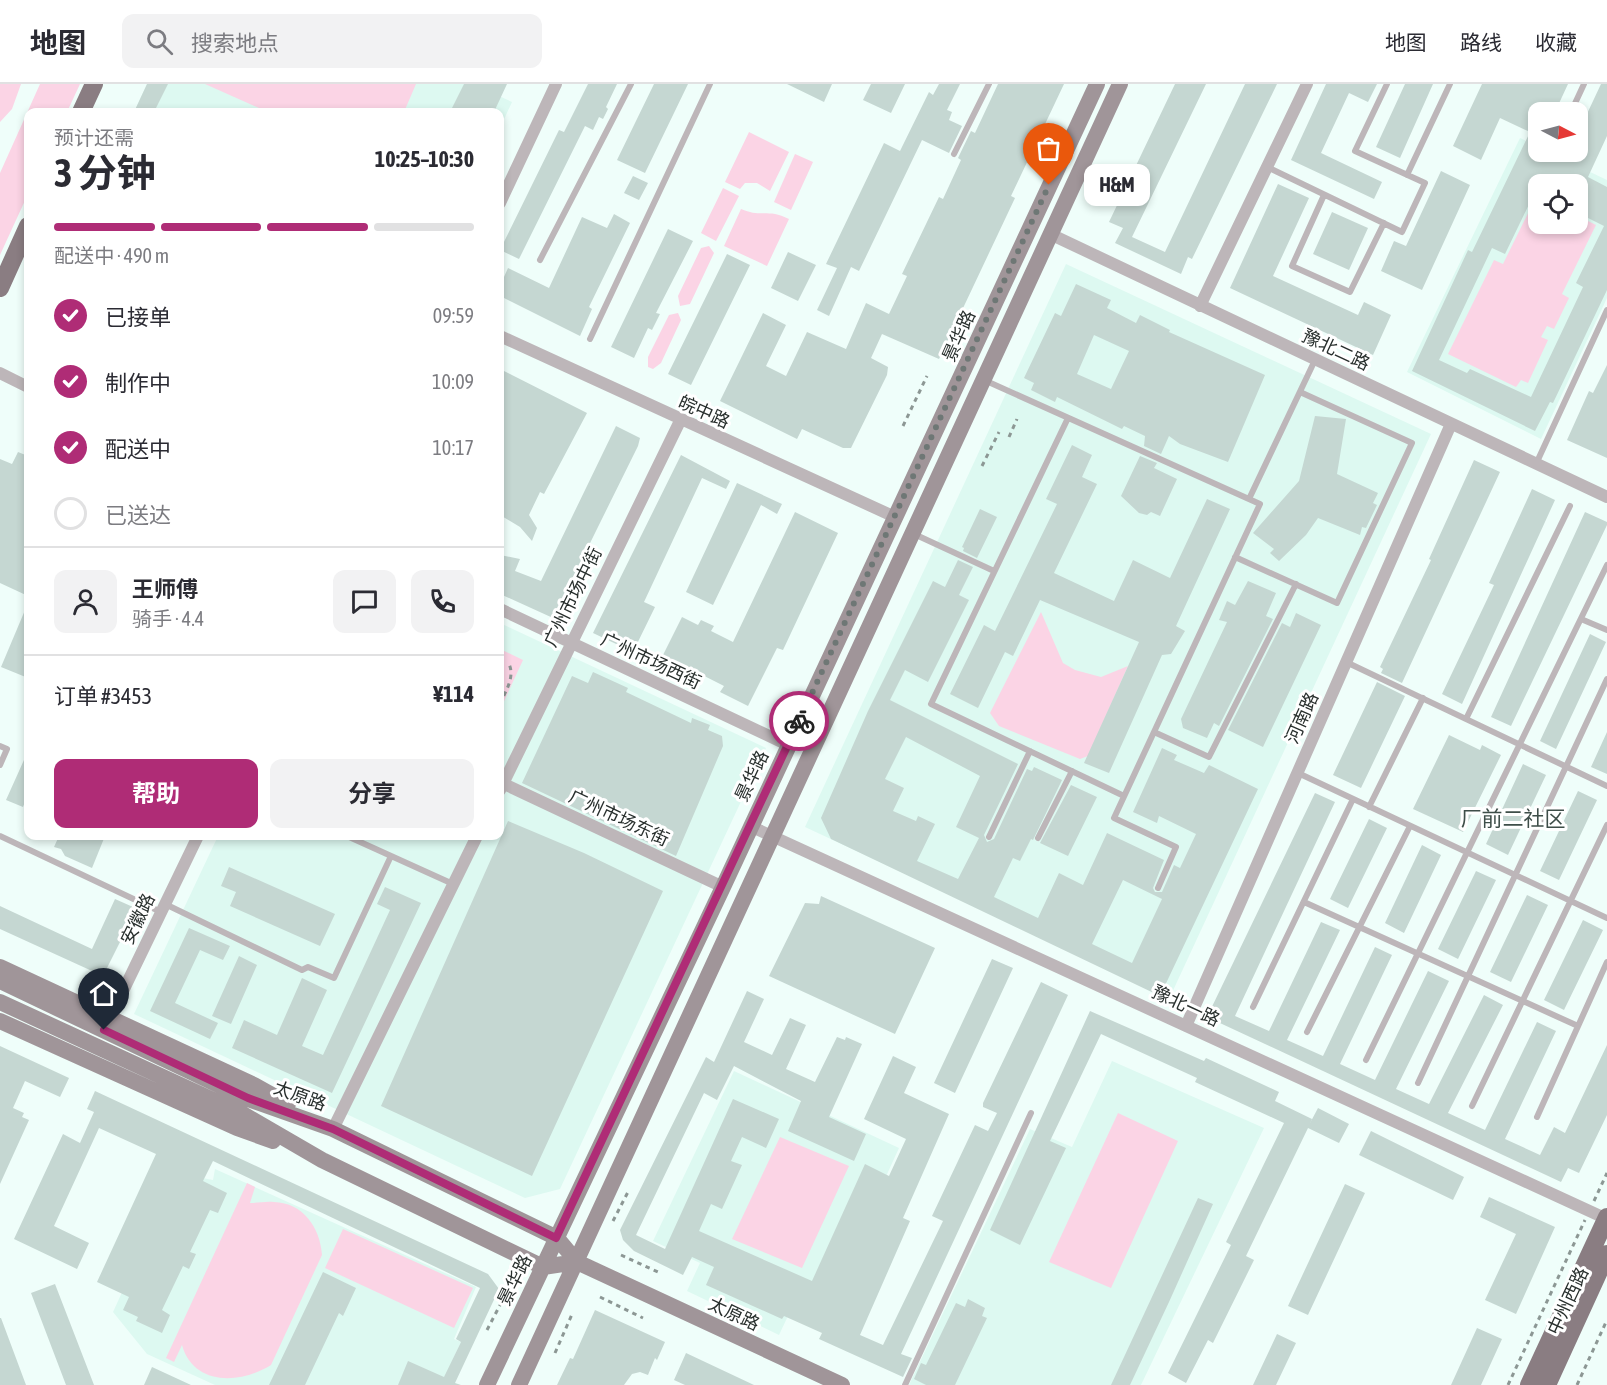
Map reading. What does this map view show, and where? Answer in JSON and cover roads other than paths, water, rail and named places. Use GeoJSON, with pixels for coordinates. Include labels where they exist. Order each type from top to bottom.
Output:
{"type":"FeatureCollection","features":[{"type":"Feature","properties":{"kind":"main road"},"geometry":{"type":"LineString","coordinates":[[83,108],[94,84]]}},
{"type":"Feature","properties":{"kind":"main road","name":"景华路"},"geometry":{"type":"LineString","coordinates":[[487,1385],[723,887],[1098,84]]}},
{"type":"Feature","properties":{"kind":"main road"},"geometry":{"type":"LineString","coordinates":[[519,1385],[1120,84]]}},
{"type":"Feature","properties":{"kind":"main road"},"geometry":{"type":"LineString","coordinates":[[0,288],[24,235]]}},
{"type":"Feature","properties":{"kind":"main road"},"geometry":{"type":"LineString","coordinates":[[0,967],[254,1085],[333,1129]]}},
{"type":"Feature","properties":{"kind":"main road","name":"太原路"},"geometry":{"type":"LineString","coordinates":[[0,981],[248,1098],[333,1129],[556,1238],[577,1262],[842,1385]]}},
{"type":"Feature","properties":{"kind":"main road"},"geometry":{"type":"LineString","coordinates":[[0,1002],[241,1113],[322,1160],[543,1267],[577,1262]]}},
{"type":"Feature","properties":{"kind":"main road"},"geometry":{"type":"LineString","coordinates":[[0,1021],[237,1128],[322,1160]]}},
{"type":"Feature","properties":{"kind":"main road","name":"中州西路"},"geometry":{"type":"LineString","coordinates":[[1529,1385],[1607,1218]]}},
{"type":"Feature","properties":{"kind":"main road","name":"中州西路"},"geometry":{"type":"LineString","coordinates":[[1547,1385],[1607,1254]]}},
{"type":"Feature","properties":{"kind":"street"},"geometry":{"type":"LineString","coordinates":[[504,194],[556,84]]}},
{"type":"Feature","properties":{"kind":"street"},"geometry":{"type":"LineString","coordinates":[[1200,306],[1307,84]]}},
{"type":"Feature","properties":{"kind":"street","name":"豫北二路"},"geometry":{"type":"LineString","coordinates":[[1050,234],[1607,497]]}},
{"type":"Feature","properties":{"kind":"street","name":"皖中路"},"geometry":{"type":"LineString","coordinates":[[504,338],[894,518]]}},
{"type":"Feature","properties":{"kind":"street"},"geometry":{"type":"LineString","coordinates":[[0,373],[24,385]]}},
{"type":"Feature","properties":{"kind":"street","name":"广州市场中街"},"geometry":{"type":"LineString","coordinates":[[504,779],[680,421]]}},
{"type":"Feature","properties":{"kind":"street","name":"河南路"},"geometry":{"type":"LineString","coordinates":[[1186,1026],[1451,424]]}},
{"type":"Feature","properties":{"kind":"street","name":"广州市场西街"},"geometry":{"type":"LineString","coordinates":[[504,611],[788,745]]}},
{"type":"Feature","properties":{"kind":"street","name":"广州市场东街"},"geometry":{"type":"LineString","coordinates":[[504,786],[723,887]]}},
{"type":"Feature","properties":{"kind":"street","name":"豫北一路"},"geometry":{"type":"LineString","coordinates":[[750,826],[1607,1218]]}},
{"type":"Feature","properties":{"kind":"street","name":"安徽路"},"geometry":{"type":"LineString","coordinates":[[110,1018],[196,840]]}},
{"type":"Feature","properties":{"kind":"street"},"geometry":{"type":"LineString","coordinates":[[333,1129],[475,840]]}},
{"type":"Feature","properties":{"kind":"lane"},"geometry":{"type":"LineString","coordinates":[[540,260],[631,84]]}},
{"type":"Feature","properties":{"kind":"lane"},"geometry":{"type":"LineString","coordinates":[[590,339],[710,84]]}},
{"type":"Feature","properties":{"kind":"lane"},"geometry":{"type":"LineString","coordinates":[[954,154],[989,84]]}},
{"type":"Feature","properties":{"kind":"lane"},"geometry":{"type":"LineString","coordinates":[[1267,167],[1402,232],[1425,183],[1355,150],[1388,84]]}},
{"type":"Feature","properties":{"kind":"lane"},"geometry":{"type":"LineString","coordinates":[[1407,175],[1450,84]]}},
{"type":"Feature","properties":{"kind":"lane"},"geometry":{"type":"LineString","coordinates":[[1575,102],[1584,84]]}},
{"type":"Feature","properties":{"kind":"lane"},"geometry":{"type":"LineString","coordinates":[[1324,195],[1292,266],[1350,292],[1384,223]]}},
{"type":"Feature","properties":{"kind":"lane"},"geometry":{"type":"LineString","coordinates":[[1536,464],[1607,310]]}},
{"type":"Feature","properties":{"kind":"lane"},"geometry":{"type":"LineString","coordinates":[[1249,499],[1315,360]]}},
{"type":"Feature","properties":{"kind":"lane"},"geometry":{"type":"LineString","coordinates":[[983,380],[1260,504],[1114,818],[1176,847],[1158,888]]}},
{"type":"Feature","properties":{"kind":"lane"},"geometry":{"type":"LineString","coordinates":[[1235,557],[1337,603],[1412,443],[1300,392]]}},
{"type":"Feature","properties":{"kind":"lane"},"geometry":{"type":"LineString","coordinates":[[1068,418],[931,704],[1124,796]]}},
{"type":"Feature","properties":{"kind":"lane"},"geometry":{"type":"LineString","coordinates":[[1466,719],[1570,506]]}},
{"type":"Feature","properties":{"kind":"lane"},"geometry":{"type":"LineString","coordinates":[[911,533],[994,571]]}},
{"type":"Feature","properties":{"kind":"lane"},"geometry":{"type":"LineString","coordinates":[[1366,1060],[1607,565]]}},
{"type":"Feature","properties":{"kind":"lane"},"geometry":{"type":"LineString","coordinates":[[1154,732],[1209,757],[1296,584]]}},
{"type":"Feature","properties":{"kind":"lane"},"geometry":{"type":"LineString","coordinates":[[1581,619],[1607,630]]}},
{"type":"Feature","properties":{"kind":"lane"},"geometry":{"type":"LineString","coordinates":[[1347,662],[1607,786]]}},
{"type":"Feature","properties":{"kind":"lane"},"geometry":{"type":"LineString","coordinates":[[1418,1083],[1607,679]]}},
{"type":"Feature","properties":{"kind":"lane"},"geometry":{"type":"LineString","coordinates":[[1369,807],[1423,698]]}},
{"type":"Feature","properties":{"kind":"lane"},"geometry":{"type":"LineString","coordinates":[[0,746],[7,749],[0,765]]}},
{"type":"Feature","properties":{"kind":"lane"},"geometry":{"type":"LineString","coordinates":[[989,837],[1030,752]]}},
{"type":"Feature","properties":{"kind":"lane"},"geometry":{"type":"LineString","coordinates":[[1038,838],[1072,771]]}},
{"type":"Feature","properties":{"kind":"lane"},"geometry":{"type":"LineString","coordinates":[[1298,773],[1607,918]]}},
{"type":"Feature","properties":{"kind":"lane"},"geometry":{"type":"LineString","coordinates":[[1253,1007],[1353,799]]}},
{"type":"Feature","properties":{"kind":"lane"},"geometry":{"type":"LineString","coordinates":[[1472,1106],[1607,825]]}},
{"type":"Feature","properties":{"kind":"lane"},"geometry":{"type":"LineString","coordinates":[[1307,1032],[1410,826]]}},
{"type":"Feature","properties":{"kind":"lane"},"geometry":{"type":"LineString","coordinates":[[0,836],[302,970],[308,967],[334,978],[391,856]]}},
{"type":"Feature","properties":{"kind":"lane"},"geometry":{"type":"LineString","coordinates":[[356,840],[454,884]]}},
{"type":"Feature","properties":{"kind":"lane"},"geometry":{"type":"LineString","coordinates":[[1304,902],[1578,1026]]}},
{"type":"Feature","properties":{"kind":"lane"},"geometry":{"type":"LineString","coordinates":[[1537,1117],[1607,962]]}},
{"type":"Feature","properties":{"kind":"lane"},"geometry":{"type":"LineString","coordinates":[[905,1385],[1031,1113]]}},
{"type":"Feature","properties":{"kind":"place","name":"H&M"},"geometry":{"type":"Point","coordinates":[1049,185]}},
{"type":"Feature","properties":{"kind":"district","name":"厂前二社区"},"geometry":{"type":"Point","coordinates":[1513,819]}}]}
